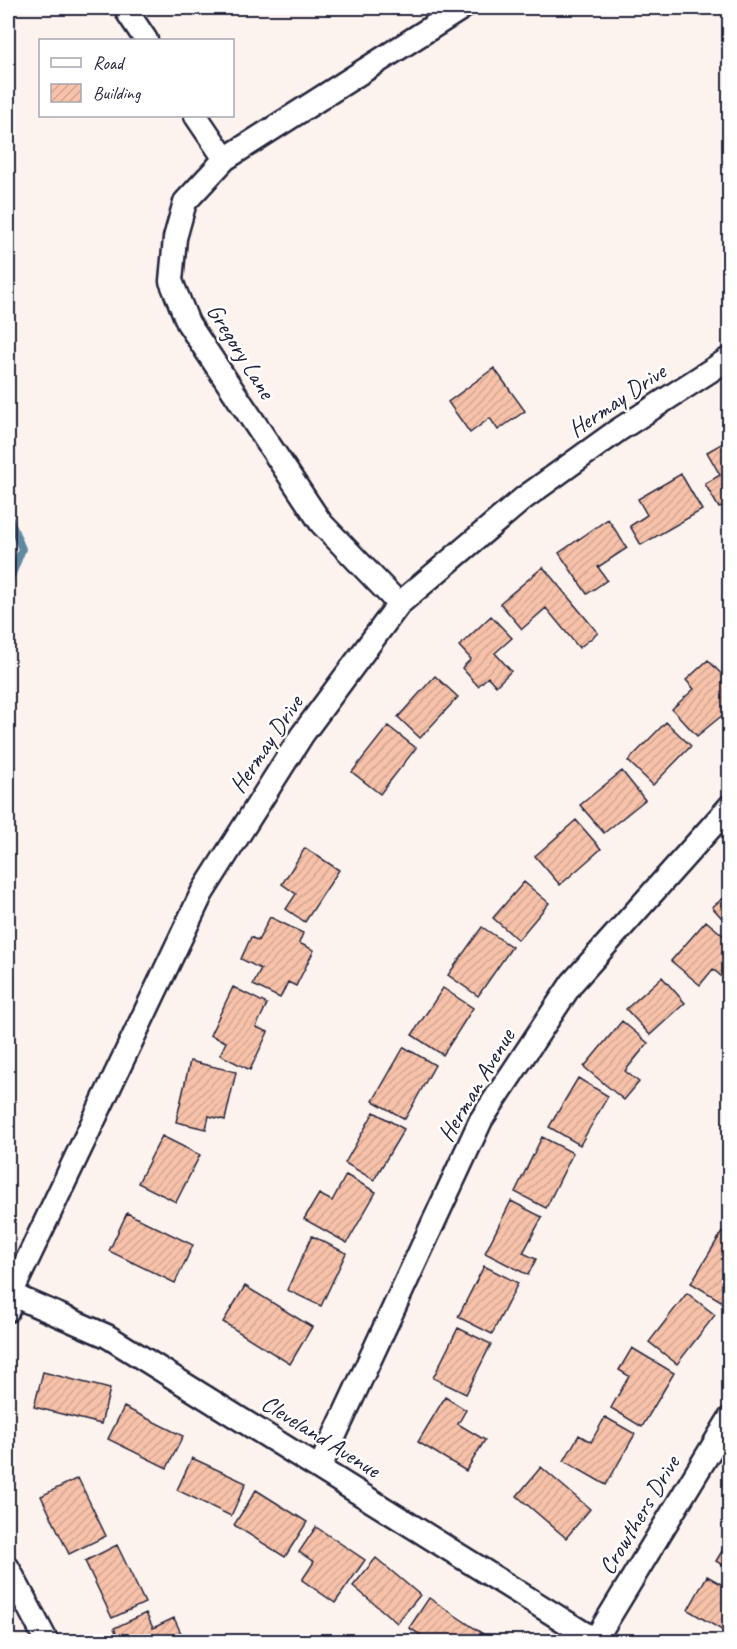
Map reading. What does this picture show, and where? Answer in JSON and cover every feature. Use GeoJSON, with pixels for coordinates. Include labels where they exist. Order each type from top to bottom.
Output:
{"type":"FeatureCollection","features":[{"type":"Feature","properties":{"kind":"street","name":"Gregory Lane"},"geometry":{"type":"LineString","coordinates":[[399,604],[321,523],[188,323],[171,281],[175,238],[185,202],[225,159],[462,8]]}},
{"type":"Feature","properties":{"kind":"street"},"geometry":{"type":"LineString","coordinates":[[128,13],[145,39]]}},
{"type":"Feature","properties":{"kind":"street"},"geometry":{"type":"LineString","coordinates":[[197,117],[225,159]]}},
{"type":"Feature","properties":{"kind":"street","name":"Hermay Drive"},"geometry":{"type":"LineString","coordinates":[[9,1299],[202,893],[302,735],[399,604],[524,498],[617,431],[729,358]]}},
{"type":"Feature","properties":{"kind":"street","name":"Herman Avenue"},"geometry":{"type":"LineString","coordinates":[[320,1467],[481,1120],[572,983],[729,806]]}},
{"type":"Feature","properties":{"kind":"street","name":"Cleveland Avenue"},"geometry":{"type":"LineString","coordinates":[[9,1299],[107,1336],[596,1641]]}},
{"type":"Feature","properties":{"kind":"street","name":"Crowthers Drive"},"geometry":{"type":"LineString","coordinates":[[596,1641],[729,1418]]}},
{"type":"Feature","properties":{"kind":"street"},"geometry":{"type":"LineString","coordinates":[[8,1568],[47,1641]]}},
{"type":"Feature","properties":{"kind":"building"},"geometry":{"type":"Polygon","coordinates":[[[494,368],[525,411],[498,430],[490,418],[470,433],[448,402],[494,368]]]}},
{"type":"Feature","properties":{"kind":"building"},"geometry":{"type":"Polygon","coordinates":[[[730,439],[730,482],[727,483],[730,488],[730,503],[719,508],[705,484],[720,475],[707,452],[730,439]]]}},
{"type":"Feature","properties":{"kind":"building"},"geometry":{"type":"Polygon","coordinates":[[[681,474],[702,510],[641,545],[630,526],[647,515],[638,499],[681,474]]]}},
{"type":"Feature","properties":{"kind":"building"},"geometry":{"type":"Polygon","coordinates":[[[608,519],[627,548],[598,567],[607,580],[587,594],[559,553],[608,519]]]}},
{"type":"Feature","properties":{"kind":"building"},"geometry":{"type":"Polygon","coordinates":[[[543,567],[598,633],[579,648],[546,608],[522,629],[500,603],[543,567]]]}},
{"type":"Feature","properties":{"kind":"building"},"geometry":{"type":"Polygon","coordinates":[[[491,616],[512,638],[495,653],[511,671],[496,686],[488,677],[478,686],[462,668],[471,659],[459,646],[491,616]]]}},
{"type":"Feature","properties":{"kind":"building"},"geometry":{"type":"Polygon","coordinates":[[[708,660],[730,683],[730,709],[697,736],[672,709],[694,689],[686,680],[708,660]]]}},
{"type":"Feature","properties":{"kind":"building"},"geometry":{"type":"Polygon","coordinates":[[[435,676],[458,697],[420,738],[398,717],[435,676]]]}},
{"type":"Feature","properties":{"kind":"building"},"geometry":{"type":"Polygon","coordinates":[[[666,722],[691,746],[653,785],[628,761],[666,722]]]}},
{"type":"Feature","properties":{"kind":"building"},"geometry":{"type":"Polygon","coordinates":[[[388,726],[416,748],[380,794],[352,772],[388,726]]]}},
{"type":"Feature","properties":{"kind":"building"},"geometry":{"type":"Polygon","coordinates":[[[622,771],[645,800],[604,833],[580,805],[622,771]]]}},
{"type":"Feature","properties":{"kind":"building"},"geometry":{"type":"Polygon","coordinates":[[[576,820],[601,849],[560,885],[535,856],[576,820]]]}},
{"type":"Feature","properties":{"kind":"building"},"geometry":{"type":"Polygon","coordinates":[[[305,848],[339,870],[305,922],[286,909],[296,894],[282,884],[305,848]]]}},
{"type":"Feature","properties":{"kind":"building"},"geometry":{"type":"Polygon","coordinates":[[[524,882],[549,903],[518,940],[493,918],[524,882]]]}},
{"type":"Feature","properties":{"kind":"building"},"geometry":{"type":"Polygon","coordinates":[[[730,893],[730,927],[712,907],[730,893]]]}},
{"type":"Feature","properties":{"kind":"building"},"geometry":{"type":"Polygon","coordinates":[[[270,917],[303,933],[299,943],[314,950],[296,986],[288,982],[280,998],[253,985],[261,969],[241,959],[251,937],[258,941],[270,917]]]}},
{"type":"Feature","properties":{"kind":"building"},"geometry":{"type":"Polygon","coordinates":[[[706,921],[730,941],[730,969],[722,977],[713,969],[700,985],[671,961],[706,921]]]}},
{"type":"Feature","properties":{"kind":"building"},"geometry":{"type":"Polygon","coordinates":[[[482,927],[512,947],[478,996],[448,975],[482,927]]]}},
{"type":"Feature","properties":{"kind":"building"},"geometry":{"type":"Polygon","coordinates":[[[662,977],[685,1003],[650,1035],[626,1009],[662,977]]]}},
{"type":"Feature","properties":{"kind":"building"},"geometry":{"type":"Polygon","coordinates":[[[233,987],[267,1004],[256,1027],[268,1032],[250,1070],[220,1055],[226,1042],[210,1035],[233,987]]]}},
{"type":"Feature","properties":{"kind":"building"},"geometry":{"type":"Polygon","coordinates":[[[443,988],[473,1008],[443,1055],[412,1035],[443,988]]]}},
{"type":"Feature","properties":{"kind":"building"},"geometry":{"type":"Polygon","coordinates":[[[622,1021],[648,1043],[625,1071],[639,1082],[624,1100],[584,1067],[622,1021]]]}},
{"type":"Feature","properties":{"kind":"building"},"geometry":{"type":"Polygon","coordinates":[[[404,1047],[435,1065],[405,1119],[373,1101],[404,1047]]]}},
{"type":"Feature","properties":{"kind":"building"},"geometry":{"type":"Polygon","coordinates":[[[190,1061],[236,1072],[225,1120],[209,1116],[206,1129],[176,1122],[190,1061]]]}},
{"type":"Feature","properties":{"kind":"building"},"geometry":{"type":"Polygon","coordinates":[[[578,1078],[608,1096],[580,1145],[549,1127],[578,1078]]]}},
{"type":"Feature","properties":{"kind":"building"},"geometry":{"type":"Polygon","coordinates":[[[374,1112],[404,1129],[374,1180],[345,1163],[374,1112]]]}},
{"type":"Feature","properties":{"kind":"building"},"geometry":{"type":"Polygon","coordinates":[[[162,1136],[200,1155],[176,1202],[138,1183],[162,1136]]]}},
{"type":"Feature","properties":{"kind":"building"},"geometry":{"type":"Polygon","coordinates":[[[542,1137],[573,1153],[546,1208],[515,1192],[542,1137]]]}},
{"type":"Feature","properties":{"kind":"building"},"geometry":{"type":"Polygon","coordinates":[[[346,1175],[376,1192],[347,1243],[304,1219],[319,1194],[332,1201],[346,1175]]]}},
{"type":"Feature","properties":{"kind":"building"},"geometry":{"type":"Polygon","coordinates":[[[511,1201],[542,1217],[523,1253],[536,1259],[528,1275],[485,1253],[511,1201]]]}},
{"type":"Feature","properties":{"kind":"building"},"geometry":{"type":"Polygon","coordinates":[[[127,1213],[193,1245],[175,1283],[109,1251],[127,1213]]]}},
{"type":"Feature","properties":{"kind":"building"},"geometry":{"type":"Polygon","coordinates":[[[722,1232],[730,1237],[730,1287],[721,1301],[691,1283],[722,1232]]]}},
{"type":"Feature","properties":{"kind":"building"},"geometry":{"type":"Polygon","coordinates":[[[312,1236],[346,1253],[321,1306],[287,1290],[312,1236]]]}},
{"type":"Feature","properties":{"kind":"building"},"geometry":{"type":"Polygon","coordinates":[[[484,1266],[518,1283],[492,1334],[458,1317],[484,1266]]]}},
{"type":"Feature","properties":{"kind":"building"},"geometry":{"type":"Polygon","coordinates":[[[245,1286],[312,1327],[290,1364],[223,1322],[245,1286]]]}},
{"type":"Feature","properties":{"kind":"building"},"geometry":{"type":"Polygon","coordinates":[[[687,1293],[715,1315],[677,1364],[649,1342],[687,1293]]]}},
{"type":"Feature","properties":{"kind":"building"},"geometry":{"type":"Polygon","coordinates":[[[458,1328],[491,1344],[466,1394],[433,1378],[458,1328]]]}},
{"type":"Feature","properties":{"kind":"building"},"geometry":{"type":"Polygon","coordinates":[[[632,1348],[674,1373],[642,1427],[611,1408],[629,1376],[619,1370],[632,1348]]]}},
{"type":"Feature","properties":{"kind":"building"},"geometry":{"type":"Polygon","coordinates":[[[43,1372],[110,1389],[101,1424],[34,1407],[43,1372]]]}},
{"type":"Feature","properties":{"kind":"building"},"geometry":{"type":"Polygon","coordinates":[[[445,1397],[466,1410],[458,1424],[485,1440],[466,1471],[418,1442],[445,1397]]]}},
{"type":"Feature","properties":{"kind":"building"},"geometry":{"type":"Polygon","coordinates":[[[124,1407],[183,1436],[167,1468],[108,1439],[124,1407]]]}},
{"type":"Feature","properties":{"kind":"building"},"geometry":{"type":"Polygon","coordinates":[[[605,1417],[635,1434],[606,1485],[564,1461],[579,1435],[591,1442],[605,1417]]]}},
{"type":"Feature","properties":{"kind":"building"},"geometry":{"type":"Polygon","coordinates":[[[192,1458],[246,1483],[231,1516],[177,1490],[192,1458]]]}},
{"type":"Feature","properties":{"kind":"building"},"geometry":{"type":"Polygon","coordinates":[[[541,1467],[590,1509],[566,1538],[517,1496],[541,1467]]]}},
{"type":"Feature","properties":{"kind":"building"},"geometry":{"type":"Polygon","coordinates":[[[78,1478],[106,1536],[69,1554],[41,1496],[78,1478]]]}},
{"type":"Feature","properties":{"kind":"building"},"geometry":{"type":"Polygon","coordinates":[[[256,1490],[307,1522],[285,1557],[234,1525],[256,1490]]]}},
{"type":"Feature","properties":{"kind":"building"},"geometry":{"type":"Polygon","coordinates":[[[316,1527],[365,1560],[335,1603],[302,1580],[314,1562],[299,1552],[316,1527]]]}},
{"type":"Feature","properties":{"kind":"building"},"geometry":{"type":"Polygon","coordinates":[[[730,1538],[730,1570],[716,1561],[730,1538]]]}},
{"type":"Feature","properties":{"kind":"building"},"geometry":{"type":"Polygon","coordinates":[[[117,1545],[145,1603],[112,1618],[85,1561],[117,1545]]]}},
{"type":"Feature","properties":{"kind":"building"},"geometry":{"type":"Polygon","coordinates":[[[376,1558],[420,1595],[397,1623],[353,1586],[376,1558]]]}},
{"type":"Feature","properties":{"kind":"building"},"geometry":{"type":"Polygon","coordinates":[[[707,1576],[730,1589],[730,1635],[688,1610],[707,1576]]]}},
{"type":"Feature","properties":{"kind":"building"},"geometry":{"type":"Polygon","coordinates":[[[429,1598],[486,1636],[482,1642],[417,1642],[421,1635],[409,1628],[429,1598]]]}},
{"type":"Feature","properties":{"kind":"building"},"geometry":{"type":"Polygon","coordinates":[[[146,1613],[153,1628],[174,1618],[185,1642],[120,1642],[114,1628],[146,1613]]]}},
{"type":"Feature","properties":{"kind":"waterway"},"geometry":{"type":"LineString","coordinates":[[8,515],[22,549],[8,584]]}}]}
